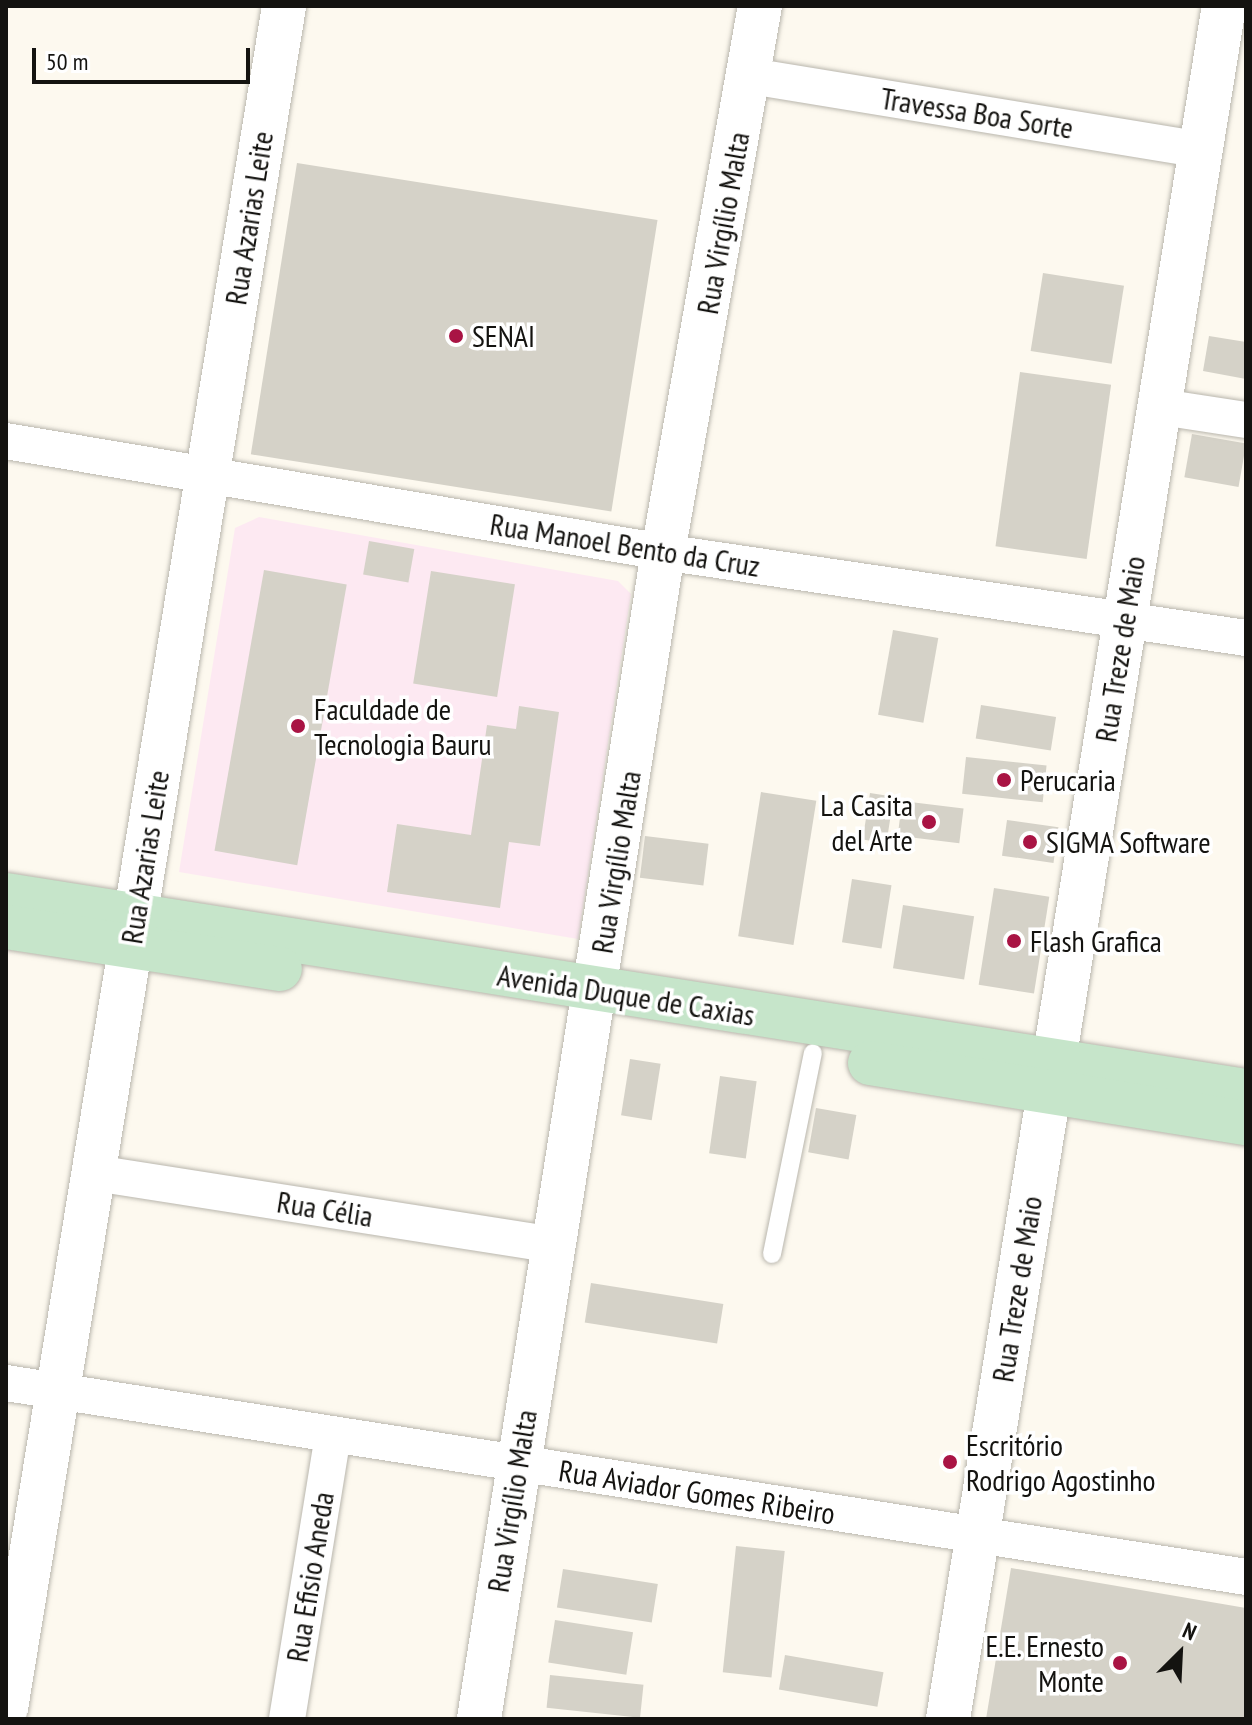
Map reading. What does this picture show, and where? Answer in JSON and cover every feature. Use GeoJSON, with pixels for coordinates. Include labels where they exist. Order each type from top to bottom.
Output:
{"type":"FeatureCollection","features":[{"type":"Feature","properties":{"kind":"main road","name":"Avenida Duque de Caxias"},"geometry":{"type":"LineString","coordinates":[[6,895],[132,931]]}},
{"type":"Feature","properties":{"kind":"main road","name":"Avenida Duque de Caxias"},"geometry":{"type":"LineString","coordinates":[[6,927],[132,931],[594,1003],[1052,1077],[1246,1123]]}},
{"type":"Feature","properties":{"kind":"main road","name":"Avenida Duque de Caxias"},"geometry":{"type":"LineString","coordinates":[[594,1003],[813,1053],[1052,1077],[1246,1091]]}},
{"type":"Feature","properties":{"kind":"street","name":"Rua Azarias Leite"},"geometry":{"type":"LineString","coordinates":[[6,1708],[55,1391],[95,1173],[284,6]]}},
{"type":"Feature","properties":{"kind":"street","name":"Rua Virgílio Malta"},"geometry":{"type":"LineString","coordinates":[[479,1719],[663,552],[760,6]]}},
{"type":"Feature","properties":{"kind":"street","name":"Rua Treze de Maio"},"geometry":{"type":"LineString","coordinates":[[948,1719],[1224,6]]}},
{"type":"Feature","properties":{"kind":"street","name":"Travessa Boa Sorte"},"geometry":{"type":"LineString","coordinates":[[750,76],[1203,150]]}},
{"type":"Feature","properties":{"kind":"street"},"geometry":{"type":"LineString","coordinates":[[1161,407],[1246,420]]}},
{"type":"Feature","properties":{"kind":"street","name":"Rua Manoel Bento da Cruz"},"geometry":{"type":"LineString","coordinates":[[6,441],[663,552],[1246,638]]}},
{"type":"Feature","properties":{"kind":"street","name":"Rua Célia"},"geometry":{"type":"LineString","coordinates":[[95,1173],[554,1245]]}},
{"type":"Feature","properties":{"kind":"street","name":"Rua Aviador Gomes Ribeiro"},"geometry":{"type":"LineString","coordinates":[[6,1383],[1246,1577]]}},
{"type":"Feature","properties":{"kind":"street","name":"Rua Efisio Aneda"},"geometry":{"type":"LineString","coordinates":[[287,1719],[333,1435]]}},
{"type":"Feature","properties":{"kind":"lane"},"geometry":{"type":"LineString","coordinates":[[772,1254],[813,1053]]}},
{"type":"Feature","properties":{"kind":"shaded area"},"geometry":{"type":"Polygon","coordinates":[[[259,517],[618,581],[631,594],[578,939],[179,872],[235,528],[259,517]]]}},
{"type":"Feature","properties":{"kind":"building","name":"SENAI"},"geometry":{"type":"Polygon","coordinates":[[[297,163],[658,220],[611,511],[251,454],[297,163]]]}},
{"type":"Feature","properties":{"kind":"building"},"geometry":{"type":"Polygon","coordinates":[[[1043,273],[1124,286],[1112,364],[1031,351],[1043,273]]]}},
{"type":"Feature","properties":{"kind":"building"},"geometry":{"type":"Polygon","coordinates":[[[1209,336],[1246,342],[1246,379],[1203,371],[1209,336]]]}},
{"type":"Feature","properties":{"kind":"building"},"geometry":{"type":"Polygon","coordinates":[[[1020,372],[1111,385],[1087,559],[996,546],[1020,372]]]}},
{"type":"Feature","properties":{"kind":"building"},"geometry":{"type":"Polygon","coordinates":[[[1192,434],[1246,444],[1239,487],[1184,477],[1192,434]]]}},
{"type":"Feature","properties":{"kind":"building"},"geometry":{"type":"Polygon","coordinates":[[[369,541],[414,549],[408,582],[363,574],[369,541]]]}},
{"type":"Feature","properties":{"kind":"building"},"geometry":{"type":"Polygon","coordinates":[[[264,570],[347,585],[297,865],[215,851],[264,570]]]}},
{"type":"Feature","properties":{"kind":"building"},"geometry":{"type":"Polygon","coordinates":[[[431,571],[515,584],[497,697],[413,684],[431,571]]]}},
{"type":"Feature","properties":{"kind":"building"},"geometry":{"type":"Polygon","coordinates":[[[893,630],[938,638],[923,723],[878,715],[893,630]]]}},
{"type":"Feature","properties":{"kind":"building"},"geometry":{"type":"Polygon","coordinates":[[[981,705],[1056,717],[1051,750],[976,739],[981,705]]]}},
{"type":"Feature","properties":{"kind":"building"},"geometry":{"type":"Polygon","coordinates":[[[519,706],[559,712],[540,846],[509,842],[500,908],[387,892],[397,824],[471,835],[487,725],[516,729],[519,706]]]}},
{"type":"Feature","properties":{"kind":"building","name":"Perucaria"},"geometry":{"type":"Polygon","coordinates":[[[966,757],[1047,765],[1043,802],[962,794],[966,757]]]}},
{"type":"Feature","properties":{"kind":"building"},"geometry":{"type":"Polygon","coordinates":[[[761,792],[816,801],[793,945],[738,936],[761,792]]]}},
{"type":"Feature","properties":{"kind":"building"},"geometry":{"type":"Polygon","coordinates":[[[870,793],[894,797],[886,843],[863,839],[870,793]]]}},
{"type":"Feature","properties":{"kind":"building","name":"La Casita del Arte"},"geometry":{"type":"Polygon","coordinates":[[[902,801],[964,809],[959,843],[898,836],[902,801]]]}},
{"type":"Feature","properties":{"kind":"building","name":"SIGMA Software"},"geometry":{"type":"Polygon","coordinates":[[[1007,820],[1058,827],[1053,863],[1002,856],[1007,820]]]}},
{"type":"Feature","properties":{"kind":"building"},"geometry":{"type":"Polygon","coordinates":[[[645,836],[709,844],[703,885],[640,878],[645,836]]]}},
{"type":"Feature","properties":{"kind":"building"},"geometry":{"type":"Polygon","coordinates":[[[852,879],[892,885],[881,948],[842,942],[852,879]]]}},
{"type":"Feature","properties":{"kind":"building","name":"Flash Grafica"},"geometry":{"type":"Polygon","coordinates":[[[994,888],[1049,897],[1034,994],[979,985],[994,888]]]}},
{"type":"Feature","properties":{"kind":"building"},"geometry":{"type":"Polygon","coordinates":[[[903,905],[974,916],[964,979],[893,968],[903,905]]]}},
{"type":"Feature","properties":{"kind":"building"},"geometry":{"type":"Polygon","coordinates":[[[630,1059],[661,1064],[652,1120],[621,1115],[630,1059]]]}},
{"type":"Feature","properties":{"kind":"building"},"geometry":{"type":"Polygon","coordinates":[[[720,1076],[757,1081],[746,1158],[709,1153],[720,1076]]]}},
{"type":"Feature","properties":{"kind":"building"},"geometry":{"type":"Polygon","coordinates":[[[816,1108],[856,1115],[849,1159],[808,1152],[816,1108]]]}},
{"type":"Feature","properties":{"kind":"building"},"geometry":{"type":"Polygon","coordinates":[[[591,1283],[723,1304],[717,1343],[585,1323],[591,1283]]]}},
{"type":"Feature","properties":{"kind":"building"},"geometry":{"type":"Polygon","coordinates":[[[736,1546],[785,1551],[771,1677],[723,1672],[736,1546]]]}},
{"type":"Feature","properties":{"kind":"building","name":"E.E. Ernesto Monte"},"geometry":{"type":"Polygon","coordinates":[[[1011,1568],[1246,1608],[1246,1719],[986,1719],[1011,1568]]]}},
{"type":"Feature","properties":{"kind":"building"},"geometry":{"type":"Polygon","coordinates":[[[563,1569],[658,1584],[652,1623],[557,1608],[563,1569]]]}},
{"type":"Feature","properties":{"kind":"building"},"geometry":{"type":"Polygon","coordinates":[[[555,1620],[633,1632],[626,1675],[548,1662],[555,1620]]]}},
{"type":"Feature","properties":{"kind":"building"},"geometry":{"type":"Polygon","coordinates":[[[785,1655],[883,1672],[877,1707],[779,1689],[785,1655]]]}},
{"type":"Feature","properties":{"kind":"building"},"geometry":{"type":"Polygon","coordinates":[[[550,1675],[643,1685],[640,1718],[547,1708],[550,1675]]]}},
{"type":"Feature","properties":{"kind":"place","name":"SENAI"},"geometry":{"type":"Point","coordinates":[456,336]}},
{"type":"Feature","properties":{"kind":"place","name":"Faculdade de Tecnologia Bauru"},"geometry":{"type":"Point","coordinates":[298,726]}},
{"type":"Feature","properties":{"kind":"place","name":"Perucaria"},"geometry":{"type":"Point","coordinates":[1004,780]}},
{"type":"Feature","properties":{"kind":"place","name":"La Casita del Arte"},"geometry":{"type":"Point","coordinates":[929,822]}},
{"type":"Feature","properties":{"kind":"place","name":"SIGMA Software"},"geometry":{"type":"Point","coordinates":[1030,842]}},
{"type":"Feature","properties":{"kind":"place","name":"Flash Grafica"},"geometry":{"type":"Point","coordinates":[1014,941]}},
{"type":"Feature","properties":{"kind":"place","name":"Escritório Rodrigo Agostinho"},"geometry":{"type":"Point","coordinates":[950,1462]}},
{"type":"Feature","properties":{"kind":"place","name":"E.E. Ernesto Monte"},"geometry":{"type":"Point","coordinates":[1120,1663]}}]}
